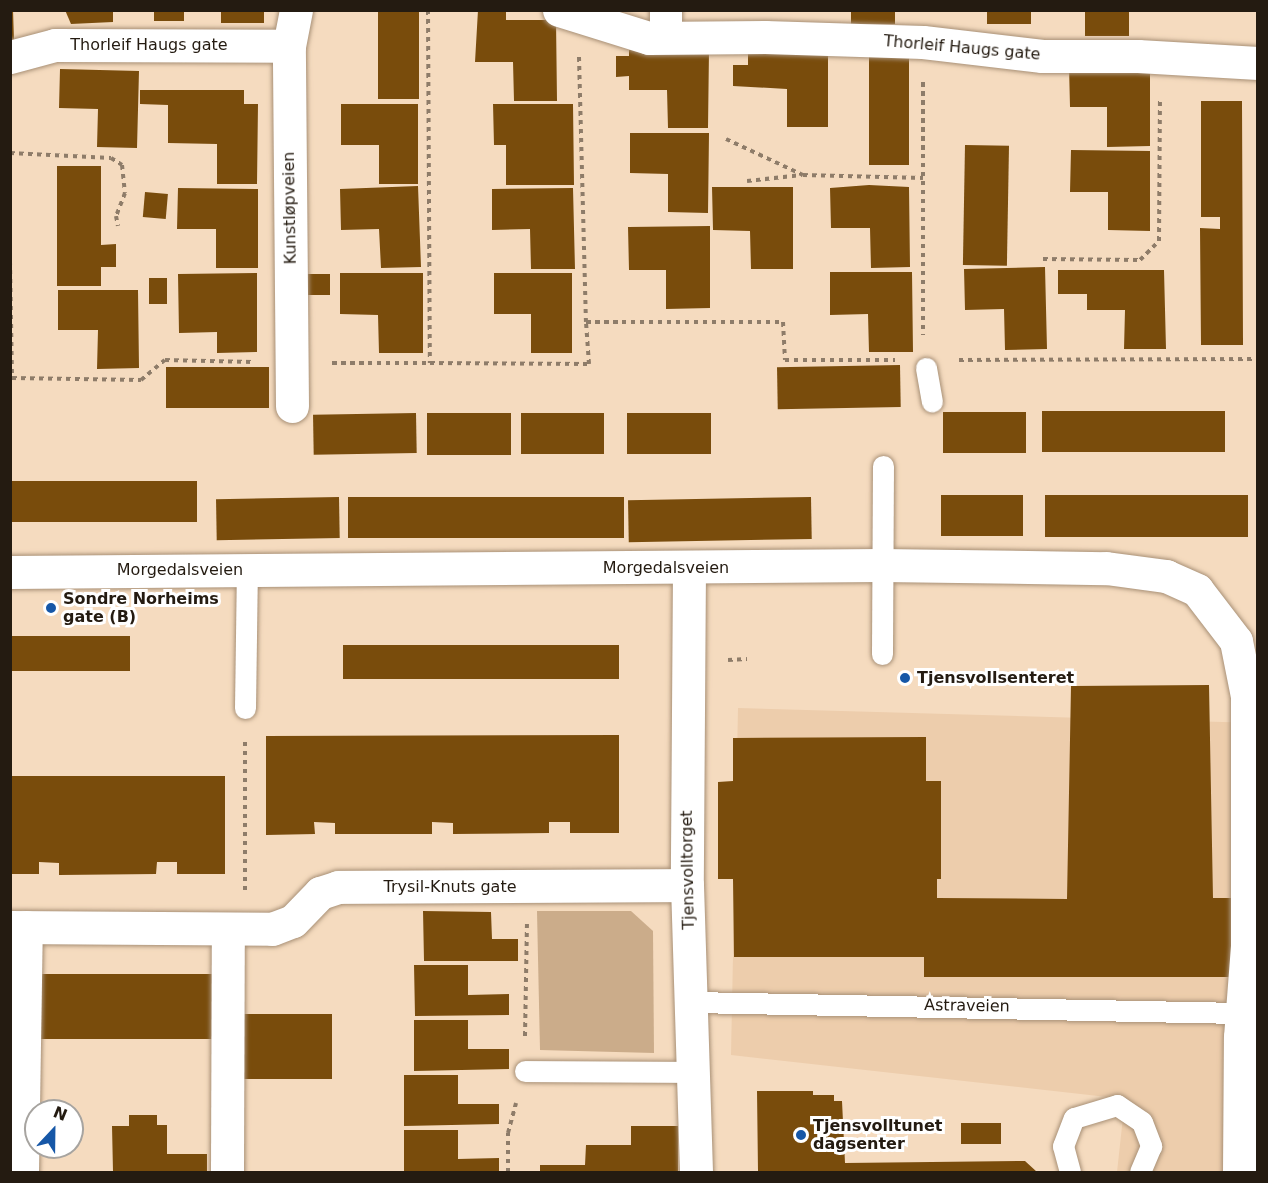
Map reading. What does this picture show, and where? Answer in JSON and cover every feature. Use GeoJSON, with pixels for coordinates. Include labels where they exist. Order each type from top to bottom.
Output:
{"type":"FeatureCollection","features":[{"type":"Feature","properties":{"kind":"street","name":"Kunstløpveien"},"geometry":{"type":"LineString","coordinates":[[292,406],[289,46],[296,10]]}},
{"type":"Feature","properties":{"kind":"street","name":"Thorleif Haugs gate"},"geometry":{"type":"LineString","coordinates":[[568,14],[649,38],[666,24],[765,36],[923,42],[1042,56],[1161,57],[1257,63]]}},
{"type":"Feature","properties":{"kind":"street","name":"Thorleif Haugs gate"},"geometry":{"type":"LineString","coordinates":[[10,57],[55,45],[289,46]]}},
{"type":"Feature","properties":{"kind":"street","name":"Morgedalsveien"},"geometry":{"type":"LineString","coordinates":[[10,572],[881,565],[1106,568],[1166,576],[1197,590],[1236,641],[1252,696],[1247,1029],[1239,1173]]}},
{"type":"Feature","properties":{"kind":"street","name":"Tjensvolltorget"},"geometry":{"type":"LineString","coordinates":[[689,568],[687,885],[695,1072],[696,1173]]}},
{"type":"Feature","properties":{"kind":"street","name":"Trysil-Knuts gate"},"geometry":{"type":"LineString","coordinates":[[22,1173],[18,927],[236,931],[272,929],[293,921],[320,893],[338,887],[687,885]]}},
{"type":"Feature","properties":{"kind":"street"},"geometry":{"type":"LineString","coordinates":[[227,1173],[236,931]]}},
{"type":"Feature","properties":{"kind":"lane"},"geometry":{"type":"LineString","coordinates":[[926,364],[932,401]]}},
{"type":"Feature","properties":{"kind":"lane"},"geometry":{"type":"LineString","coordinates":[[882,654],[883,466]]}},
{"type":"Feature","properties":{"kind":"lane"},"geometry":{"type":"LineString","coordinates":[[245,708],[247,570]]}},
{"type":"Feature","properties":{"kind":"lane","name":"Astraveien"},"geometry":{"type":"LineString","coordinates":[[692,1002],[1247,1029]]}},
{"type":"Feature","properties":{"kind":"lane"},"geometry":{"type":"LineString","coordinates":[[525,1071],[695,1072]]}},
{"type":"Feature","properties":{"kind":"lane"},"geometry":{"type":"LineString","coordinates":[[1070,1173],[1063,1146],[1074,1118],[1117,1105],[1142,1122],[1151,1146],[1140,1173]]}},
{"type":"Feature","properties":{"kind":"path"},"geometry":{"type":"LineString","coordinates":[[428,10],[430,363]]}},
{"type":"Feature","properties":{"kind":"path"},"geometry":{"type":"LineString","coordinates":[[10,261],[12,378],[141,380],[165,360],[589,364],[568,14]]}},
{"type":"Feature","properties":{"kind":"path"},"geometry":{"type":"LineString","coordinates":[[923,42],[926,364]]}},
{"type":"Feature","properties":{"kind":"path"},"geometry":{"type":"LineString","coordinates":[[1043,259],[1140,260],[1159,241],[1161,57]]}},
{"type":"Feature","properties":{"kind":"path"},"geometry":{"type":"LineString","coordinates":[[726,139],[803,175]]}},
{"type":"Feature","properties":{"kind":"path"},"geometry":{"type":"LineString","coordinates":[[10,153],[111,158],[122,165],[125,193],[116,216],[118,226]]}},
{"type":"Feature","properties":{"kind":"path"},"geometry":{"type":"LineString","coordinates":[[747,182],[803,175],[923,178]]}},
{"type":"Feature","properties":{"kind":"path"},"geometry":{"type":"LineString","coordinates":[[586,322],[783,322],[784,360],[926,364],[1257,359]]}},
{"type":"Feature","properties":{"kind":"path"},"geometry":{"type":"LineString","coordinates":[[236,931],[245,708]]}},
{"type":"Feature","properties":{"kind":"path"},"geometry":{"type":"LineString","coordinates":[[508,1173],[508,1133],[525,1071],[528,887]]}},
{"type":"Feature","properties":{"kind":"shaded area"},"geometry":{"type":"Polygon","coordinates":[[[738,708],[1257,723],[1257,1172],[1117,1172],[1125,1099],[731,1055],[738,708]]]}},
{"type":"Feature","properties":{"kind":"shaded area"},"geometry":{"type":"Polygon","coordinates":[[[537,911],[631,911],[653,931],[654,1053],[540,1050],[537,911]]]}},
{"type":"Feature","properties":{"kind":"building"},"geometry":{"type":"Polygon","coordinates":[[[10,10],[13,10],[14,41],[10,41],[10,10]]]}},
{"type":"Feature","properties":{"kind":"building"},"geometry":{"type":"Polygon","coordinates":[[[65,10],[113,10],[113,22],[71,24],[65,10]]]}},
{"type":"Feature","properties":{"kind":"building"},"geometry":{"type":"Polygon","coordinates":[[[154,10],[184,10],[184,21],[154,21],[154,10]]]}},
{"type":"Feature","properties":{"kind":"building"},"geometry":{"type":"Polygon","coordinates":[[[221,10],[264,10],[264,23],[221,23],[221,10]]]}},
{"type":"Feature","properties":{"kind":"building"},"geometry":{"type":"Polygon","coordinates":[[[378,10],[419,10],[419,99],[378,99],[378,10]]]}},
{"type":"Feature","properties":{"kind":"building"},"geometry":{"type":"Polygon","coordinates":[[[478,10],[506,10],[506,20],[556,20],[557,101],[514,101],[513,62],[475,62],[478,10]]]}},
{"type":"Feature","properties":{"kind":"building"},"geometry":{"type":"Polygon","coordinates":[[[851,10],[895,10],[895,24],[851,24],[851,10]]]}},
{"type":"Feature","properties":{"kind":"building"},"geometry":{"type":"Polygon","coordinates":[[[987,10],[1031,10],[1031,24],[987,24],[987,10]]]}},
{"type":"Feature","properties":{"kind":"building"},"geometry":{"type":"Polygon","coordinates":[[[1085,10],[1129,10],[1129,36],[1085,36],[1085,10]]]}},
{"type":"Feature","properties":{"kind":"building"},"geometry":{"type":"Polygon","coordinates":[[[748,49],[828,49],[828,127],[787,127],[787,89],[733,86],[733,65],[748,65],[748,49]]]}},
{"type":"Feature","properties":{"kind":"building"},"geometry":{"type":"Polygon","coordinates":[[[869,49],[909,49],[909,165],[869,165],[869,49]]]}},
{"type":"Feature","properties":{"kind":"building"},"geometry":{"type":"Polygon","coordinates":[[[629,50],[709,50],[708,128],[668,128],[667,90],[629,90],[629,76],[616,77],[616,56],[629,56],[629,50]]]}},
{"type":"Feature","properties":{"kind":"building"},"geometry":{"type":"Polygon","coordinates":[[[1069,66],[1150,66],[1150,146],[1107,147],[1107,107],[1070,107],[1069,66]]]}},
{"type":"Feature","properties":{"kind":"building"},"geometry":{"type":"Polygon","coordinates":[[[60,69],[139,71],[137,148],[97,147],[98,109],[59,108],[60,69]]]}},
{"type":"Feature","properties":{"kind":"building"},"geometry":{"type":"Polygon","coordinates":[[[140,90],[244,90],[244,104],[258,104],[257,184],[217,184],[217,144],[168,143],[168,105],[140,104],[140,90]]]}},
{"type":"Feature","properties":{"kind":"building"},"geometry":{"type":"Polygon","coordinates":[[[1201,101],[1242,101],[1243,345],[1201,345],[1200,228],[1220,229],[1220,217],[1201,217],[1201,101]]]}},
{"type":"Feature","properties":{"kind":"building"},"geometry":{"type":"Polygon","coordinates":[[[341,104],[418,104],[418,184],[379,184],[379,145],[341,145],[341,104]]]}},
{"type":"Feature","properties":{"kind":"building"},"geometry":{"type":"Polygon","coordinates":[[[493,104],[573,104],[574,185],[506,185],[506,145],[494,145],[493,104]]]}},
{"type":"Feature","properties":{"kind":"building"},"geometry":{"type":"Polygon","coordinates":[[[630,133],[709,133],[708,213],[668,212],[668,174],[630,173],[630,133]]]}},
{"type":"Feature","properties":{"kind":"building"},"geometry":{"type":"Polygon","coordinates":[[[965,145],[1009,146],[1007,266],[963,265],[965,145]]]}},
{"type":"Feature","properties":{"kind":"building"},"geometry":{"type":"Polygon","coordinates":[[[1071,150],[1150,151],[1150,231],[1108,230],[1108,192],[1070,192],[1071,150]]]}},
{"type":"Feature","properties":{"kind":"building"},"geometry":{"type":"Polygon","coordinates":[[[57,166],[101,166],[101,245],[116,244],[116,267],[101,267],[101,286],[57,286],[57,166]]]}},
{"type":"Feature","properties":{"kind":"building"},"geometry":{"type":"Polygon","coordinates":[[[869,185],[909,187],[910,267],[871,268],[870,228],[831,228],[830,188],[869,185]]]}},
{"type":"Feature","properties":{"kind":"building"},"geometry":{"type":"Polygon","coordinates":[[[418,186],[421,267],[381,268],[379,229],[341,230],[340,189],[418,186]]]}},
{"type":"Feature","properties":{"kind":"building"},"geometry":{"type":"Polygon","coordinates":[[[712,187],[793,187],[793,269],[751,269],[750,231],[713,230],[712,187]]]}},
{"type":"Feature","properties":{"kind":"building"},"geometry":{"type":"Polygon","coordinates":[[[178,188],[258,189],[258,268],[216,268],[216,229],[177,229],[178,188]]]}},
{"type":"Feature","properties":{"kind":"building"},"geometry":{"type":"Polygon","coordinates":[[[573,188],[575,269],[531,269],[530,229],[492,230],[492,189],[573,188]]]}},
{"type":"Feature","properties":{"kind":"building"},"geometry":{"type":"Polygon","coordinates":[[[145,192],[168,194],[166,219],[143,217],[145,192]]]}},
{"type":"Feature","properties":{"kind":"building"},"geometry":{"type":"Polygon","coordinates":[[[710,226],[710,308],[666,309],[666,270],[629,270],[628,227],[710,226]]]}},
{"type":"Feature","properties":{"kind":"building"},"geometry":{"type":"Polygon","coordinates":[[[1045,267],[1047,349],[1005,350],[1004,309],[965,310],[964,269],[1045,267]]]}},
{"type":"Feature","properties":{"kind":"building"},"geometry":{"type":"Polygon","coordinates":[[[1058,270],[1164,270],[1166,349],[1124,349],[1125,310],[1087,310],[1087,294],[1058,294],[1058,270]]]}},
{"type":"Feature","properties":{"kind":"building"},"geometry":{"type":"Polygon","coordinates":[[[830,272],[912,272],[913,352],[869,352],[868,314],[830,315],[830,272]]]}},
{"type":"Feature","properties":{"kind":"building"},"geometry":{"type":"Polygon","coordinates":[[[257,273],[257,352],[217,353],[217,332],[179,333],[178,274],[257,273]]]}},
{"type":"Feature","properties":{"kind":"building"},"geometry":{"type":"Polygon","coordinates":[[[340,273],[423,273],[423,353],[379,353],[378,315],[340,314],[340,273]]]}},
{"type":"Feature","properties":{"kind":"building"},"geometry":{"type":"Polygon","coordinates":[[[494,273],[572,273],[572,353],[531,353],[531,314],[494,314],[494,273]]]}},
{"type":"Feature","properties":{"kind":"building"},"geometry":{"type":"Polygon","coordinates":[[[302,274],[330,274],[330,295],[302,295],[302,274]]]}},
{"type":"Feature","properties":{"kind":"building"},"geometry":{"type":"Polygon","coordinates":[[[149,278],[167,278],[167,304],[149,304],[149,278]]]}},
{"type":"Feature","properties":{"kind":"building"},"geometry":{"type":"Polygon","coordinates":[[[58,290],[138,290],[139,368],[97,369],[98,330],[58,330],[58,290]]]}},
{"type":"Feature","properties":{"kind":"building"},"geometry":{"type":"Polygon","coordinates":[[[900,365],[901,407],[778,409],[777,367],[900,365]]]}},
{"type":"Feature","properties":{"kind":"building"},"geometry":{"type":"Polygon","coordinates":[[[166,367],[269,367],[269,408],[166,408],[166,367]]]}},
{"type":"Feature","properties":{"kind":"building"},"geometry":{"type":"Polygon","coordinates":[[[1042,411],[1225,411],[1225,452],[1042,452],[1042,411]]]}},
{"type":"Feature","properties":{"kind":"building"},"geometry":{"type":"Polygon","coordinates":[[[943,412],[1026,412],[1026,453],[943,453],[943,412]]]}},
{"type":"Feature","properties":{"kind":"building"},"geometry":{"type":"Polygon","coordinates":[[[416,413],[417,453],[314,455],[313,415],[416,413]]]}},
{"type":"Feature","properties":{"kind":"building"},"geometry":{"type":"Polygon","coordinates":[[[427,413],[511,413],[511,455],[427,455],[427,413]]]}},
{"type":"Feature","properties":{"kind":"building"},"geometry":{"type":"Polygon","coordinates":[[[521,413],[604,413],[604,454],[521,454],[521,413]]]}},
{"type":"Feature","properties":{"kind":"building"},"geometry":{"type":"Polygon","coordinates":[[[627,413],[711,413],[711,454],[627,454],[627,413]]]}},
{"type":"Feature","properties":{"kind":"building"},"geometry":{"type":"Polygon","coordinates":[[[10,481],[197,481],[197,522],[10,522],[10,481]]]}},
{"type":"Feature","properties":{"kind":"building"},"geometry":{"type":"Polygon","coordinates":[[[941,495],[1023,495],[1023,536],[941,536],[941,495]]]}},
{"type":"Feature","properties":{"kind":"building"},"geometry":{"type":"Polygon","coordinates":[[[1045,495],[1248,495],[1248,537],[1045,537],[1045,495]]]}},
{"type":"Feature","properties":{"kind":"building"},"geometry":{"type":"Polygon","coordinates":[[[339,497],[340,538],[217,540],[216,499],[339,497]]]}},
{"type":"Feature","properties":{"kind":"building"},"geometry":{"type":"Polygon","coordinates":[[[348,497],[624,497],[624,538],[348,538],[348,497]]]}},
{"type":"Feature","properties":{"kind":"building"},"geometry":{"type":"Polygon","coordinates":[[[811,497],[812,539],[629,542],[628,500],[811,497]]]}},
{"type":"Feature","properties":{"kind":"building"},"geometry":{"type":"Polygon","coordinates":[[[10,636],[130,636],[130,671],[10,671],[10,636]]]}},
{"type":"Feature","properties":{"kind":"building"},"geometry":{"type":"Polygon","coordinates":[[[343,645],[619,645],[619,679],[343,679],[343,645]]]}},
{"type":"Feature","properties":{"kind":"building"},"geometry":{"type":"Polygon","coordinates":[[[1209,685],[1213,898],[1258,898],[1258,977],[924,977],[924,957],[734,957],[733,879],[718,879],[718,782],[733,781],[733,738],[926,737],[926,781],[941,781],[941,879],[937,879],[937,898],[1067,899],[1071,686],[1209,685]]]}},
{"type":"Feature","properties":{"kind":"building"},"geometry":{"type":"Polygon","coordinates":[[[619,735],[619,833],[570,833],[570,822],[549,822],[549,833],[453,834],[453,823],[432,822],[432,834],[335,834],[335,823],[314,822],[315,834],[266,835],[266,736],[619,735]]]}},
{"type":"Feature","properties":{"kind":"building"},"geometry":{"type":"Polygon","coordinates":[[[10,776],[225,776],[225,874],[177,874],[177,862],[157,862],[156,874],[59,875],[59,863],[39,862],[39,874],[10,874],[10,776]]]}},
{"type":"Feature","properties":{"kind":"building"},"geometry":{"type":"Polygon","coordinates":[[[423,911],[491,912],[492,939],[518,939],[518,961],[424,961],[423,911]]]}},
{"type":"Feature","properties":{"kind":"building"},"geometry":{"type":"Polygon","coordinates":[[[414,965],[468,965],[468,995],[509,994],[509,1015],[415,1016],[414,965]]]}},
{"type":"Feature","properties":{"kind":"building"},"geometry":{"type":"Polygon","coordinates":[[[36,974],[220,974],[220,1039],[36,1039],[36,974]]]}},
{"type":"Feature","properties":{"kind":"building"},"geometry":{"type":"Polygon","coordinates":[[[238,1014],[332,1014],[332,1079],[238,1079],[238,1014]]]}},
{"type":"Feature","properties":{"kind":"building"},"geometry":{"type":"Polygon","coordinates":[[[414,1020],[468,1020],[468,1049],[509,1049],[509,1069],[414,1071],[414,1020]]]}},
{"type":"Feature","properties":{"kind":"building"},"geometry":{"type":"Polygon","coordinates":[[[404,1075],[458,1075],[458,1104],[499,1104],[499,1124],[404,1126],[404,1075]]]}},
{"type":"Feature","properties":{"kind":"building","name":"Tjensvolltunet dagsenter"},"geometry":{"type":"Polygon","coordinates":[[[757,1091],[813,1091],[813,1095],[834,1095],[834,1101],[842,1101],[845,1163],[1025,1161],[1037,1172],[758,1172],[757,1091]]]}},
{"type":"Feature","properties":{"kind":"building"},"geometry":{"type":"Polygon","coordinates":[[[129,1115],[157,1115],[157,1125],[167,1125],[167,1154],[207,1154],[207,1172],[113,1172],[112,1126],[129,1126],[129,1115]]]}},
{"type":"Feature","properties":{"kind":"building"},"geometry":{"type":"Polygon","coordinates":[[[961,1123],[1001,1123],[1001,1144],[961,1144],[961,1123]]]}},
{"type":"Feature","properties":{"kind":"building"},"geometry":{"type":"Polygon","coordinates":[[[631,1126],[678,1126],[678,1172],[540,1172],[540,1165],[585,1165],[586,1145],[631,1145],[631,1126]]]}},
{"type":"Feature","properties":{"kind":"building"},"geometry":{"type":"Polygon","coordinates":[[[404,1130],[458,1130],[458,1159],[499,1158],[499,1172],[404,1172],[404,1130]]]}},
{"type":"Feature","properties":{"kind":"place","name":"Sondre Norheims gate (B)"},"geometry":{"type":"Point","coordinates":[51,608]}},
{"type":"Feature","properties":{"kind":"place","name":"Tjensvollsenteret"},"geometry":{"type":"Point","coordinates":[905,678]}},
{"type":"Feature","properties":{"kind":"place","name":"Tjensvolltunet dagsenter"},"geometry":{"type":"Point","coordinates":[801,1135]}}]}
